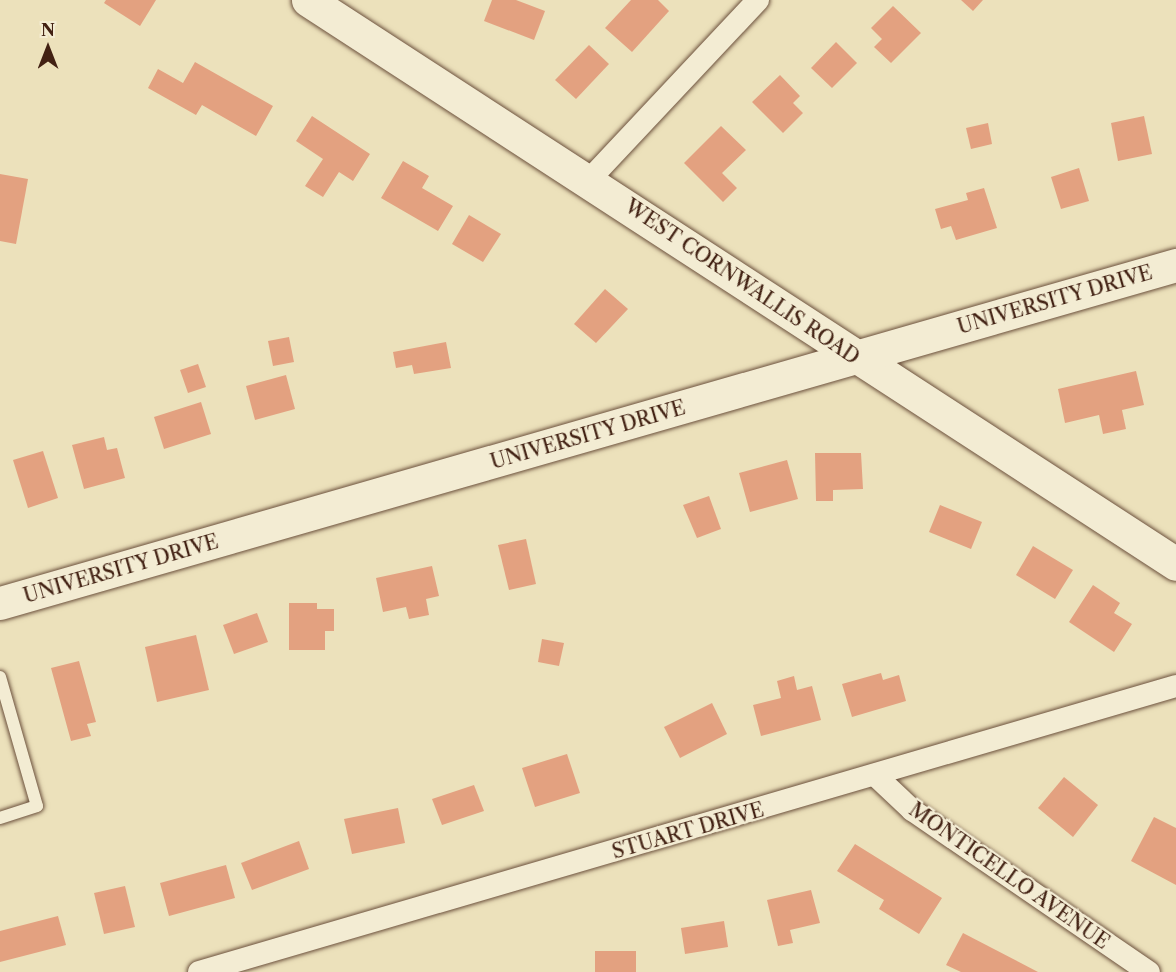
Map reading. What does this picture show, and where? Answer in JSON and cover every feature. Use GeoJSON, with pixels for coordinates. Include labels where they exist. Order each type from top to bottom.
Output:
{"type":"FeatureCollection","features":[{"type":"Feature","properties":{"kind":"street","name":"WEST CORNWALLIS ROAD"},"geometry":{"type":"LineString","coordinates":[[308,0],[589,180],[857,358],[1176,564]]}},
{"type":"Feature","properties":{"kind":"street"},"geometry":{"type":"LineString","coordinates":[[589,180],[758,0]]}},
{"type":"Feature","properties":{"kind":"street","name":"UNIVERSITY DRIVE"},"geometry":{"type":"LineString","coordinates":[[0,603],[1176,265]]}},
{"type":"Feature","properties":{"kind":"street","name":"STUART DRIVE"},"geometry":{"type":"LineString","coordinates":[[199,972],[1176,686]]}},
{"type":"Feature","properties":{"kind":"street","name":"MONTICELLO AVENUE"},"geometry":{"type":"LineString","coordinates":[[875,775],[912,810],[1149,972]]}},
{"type":"Feature","properties":{"kind":"lane"},"geometry":{"type":"LineString","coordinates":[[0,677],[37,806],[0,818]]}},
{"type":"Feature","properties":{"kind":"building"},"geometry":{"type":"Polygon","coordinates":[[[106,0],[156,0],[140,26],[104,3],[106,0]]]}},
{"type":"Feature","properties":{"kind":"building"},"geometry":{"type":"Polygon","coordinates":[[[492,0],[516,0],[545,11],[534,40],[484,21],[492,0]]]}},
{"type":"Feature","properties":{"kind":"building"},"geometry":{"type":"Polygon","coordinates":[[[631,0],[658,0],[669,11],[632,52],[605,28],[631,0]]]}},
{"type":"Feature","properties":{"kind":"building"},"geometry":{"type":"Polygon","coordinates":[[[961,0],[983,0],[973,11],[961,0]]]}},
{"type":"Feature","properties":{"kind":"building"},"geometry":{"type":"Polygon","coordinates":[[[893,6],[921,33],[891,63],[874,47],[882,39],[871,28],[893,6]]]}},
{"type":"Feature","properties":{"kind":"building"},"geometry":{"type":"Polygon","coordinates":[[[836,42],[857,63],[832,88],[811,68],[836,42]]]}},
{"type":"Feature","properties":{"kind":"building"},"geometry":{"type":"Polygon","coordinates":[[[589,45],[609,64],[576,99],[555,80],[589,45]]]}},
{"type":"Feature","properties":{"kind":"building"},"geometry":{"type":"Polygon","coordinates":[[[195,62],[273,106],[256,136],[202,105],[196,115],[148,88],[158,69],[183,83],[195,62]]]}},
{"type":"Feature","properties":{"kind":"building"},"geometry":{"type":"Polygon","coordinates":[[[780,75],[800,96],[793,103],[803,113],[783,133],[752,102],[780,75]]]}},
{"type":"Feature","properties":{"kind":"building"},"geometry":{"type":"Polygon","coordinates":[[[312,116],[370,154],[353,181],[339,172],[323,197],[305,186],[323,159],[296,141],[312,116]]]}},
{"type":"Feature","properties":{"kind":"building"},"geometry":{"type":"Polygon","coordinates":[[[1144,116],[1152,154],[1118,161],[1111,123],[1144,116]]]}},
{"type":"Feature","properties":{"kind":"building"},"geometry":{"type":"Polygon","coordinates":[[[988,123],[992,144],[971,149],[966,128],[988,123]]]}},
{"type":"Feature","properties":{"kind":"building"},"geometry":{"type":"Polygon","coordinates":[[[721,126],[746,150],[722,173],[737,188],[723,202],[684,163],[721,126]]]}},
{"type":"Feature","properties":{"kind":"building"},"geometry":{"type":"Polygon","coordinates":[[[403,161],[429,176],[422,188],[453,206],[438,231],[381,198],[403,161]]]}},
{"type":"Feature","properties":{"kind":"building"},"geometry":{"type":"Polygon","coordinates":[[[1079,168],[1089,201],[1061,209],[1051,177],[1079,168]]]}},
{"type":"Feature","properties":{"kind":"building"},"geometry":{"type":"Polygon","coordinates":[[[0,174],[28,179],[16,244],[0,241],[0,174]]]}},
{"type":"Feature","properties":{"kind":"building"},"geometry":{"type":"Polygon","coordinates":[[[984,188],[997,228],[956,240],[951,226],[941,229],[935,209],[968,200],[966,193],[984,188]]]}},
{"type":"Feature","properties":{"kind":"building"},"geometry":{"type":"Polygon","coordinates":[[[469,215],[501,234],[483,262],[452,244],[469,215]]]}},
{"type":"Feature","properties":{"kind":"building"},"geometry":{"type":"Polygon","coordinates":[[[605,289],[628,309],[596,343],[574,324],[605,289]]]}},
{"type":"Feature","properties":{"kind":"building"},"geometry":{"type":"Polygon","coordinates":[[[289,337],[294,362],[273,366],[268,341],[289,337]]]}},
{"type":"Feature","properties":{"kind":"building"},"geometry":{"type":"Polygon","coordinates":[[[446,342],[451,368],[414,374],[412,365],[396,368],[393,352],[446,342]]]}},
{"type":"Feature","properties":{"kind":"building"},"geometry":{"type":"Polygon","coordinates":[[[198,364],[206,387],[188,393],[180,370],[198,364]]]}},
{"type":"Feature","properties":{"kind":"building"},"geometry":{"type":"Polygon","coordinates":[[[1136,371],[1144,405],[1122,410],[1126,429],[1103,434],[1099,415],[1065,423],[1058,389],[1136,371]]]}},
{"type":"Feature","properties":{"kind":"building"},"geometry":{"type":"Polygon","coordinates":[[[286,375],[295,409],[255,420],[246,386],[286,375]]]}},
{"type":"Feature","properties":{"kind":"building"},"geometry":{"type":"Polygon","coordinates":[[[201,402],[211,434],[164,449],[154,417],[201,402]]]}},
{"type":"Feature","properties":{"kind":"building"},"geometry":{"type":"Polygon","coordinates":[[[104,437],[107,450],[117,448],[125,478],[84,489],[72,445],[104,437]]]}},
{"type":"Feature","properties":{"kind":"building"},"geometry":{"type":"Polygon","coordinates":[[[43,451],[58,498],[28,508],[13,460],[43,451]]]}},
{"type":"Feature","properties":{"kind":"building"},"geometry":{"type":"Polygon","coordinates":[[[815,453],[861,453],[863,489],[833,490],[833,501],[816,501],[815,453]]]}},
{"type":"Feature","properties":{"kind":"building"},"geometry":{"type":"Polygon","coordinates":[[[787,460],[798,499],[750,512],[739,473],[787,460]]]}},
{"type":"Feature","properties":{"kind":"building"},"geometry":{"type":"Polygon","coordinates":[[[709,496],[721,529],[697,538],[683,505],[709,496]]]}},
{"type":"Feature","properties":{"kind":"building"},"geometry":{"type":"Polygon","coordinates":[[[940,505],[982,522],[971,549],[929,532],[940,505]]]}},
{"type":"Feature","properties":{"kind":"building"},"geometry":{"type":"Polygon","coordinates":[[[526,539],[536,584],[509,590],[498,545],[526,539]]]}},
{"type":"Feature","properties":{"kind":"building"},"geometry":{"type":"Polygon","coordinates":[[[1033,546],[1073,570],[1055,599],[1016,575],[1033,546]]]}},
{"type":"Feature","properties":{"kind":"building"},"geometry":{"type":"Polygon","coordinates":[[[432,566],[439,596],[426,599],[429,615],[409,619],[406,607],[383,612],[376,578],[432,566]]]}},
{"type":"Feature","properties":{"kind":"building"},"geometry":{"type":"Polygon","coordinates":[[[1093,585],[1120,603],[1114,613],[1132,624],[1114,652],[1069,622],[1093,585]]]}},
{"type":"Feature","properties":{"kind":"building"},"geometry":{"type":"Polygon","coordinates":[[[289,603],[317,603],[317,609],[334,609],[334,631],[325,631],[325,650],[289,650],[289,603]]]}},
{"type":"Feature","properties":{"kind":"building"},"geometry":{"type":"Polygon","coordinates":[[[257,613],[268,642],[234,654],[223,625],[257,613]]]}},
{"type":"Feature","properties":{"kind":"building"},"geometry":{"type":"Polygon","coordinates":[[[196,635],[209,690],[157,702],[145,647],[196,635]]]}},
{"type":"Feature","properties":{"kind":"building"},"geometry":{"type":"Polygon","coordinates":[[[542,639],[564,643],[559,666],[538,662],[542,639]]]}},
{"type":"Feature","properties":{"kind":"building"},"geometry":{"type":"Polygon","coordinates":[[[79,661],[96,722],[87,724],[91,736],[71,741],[51,668],[79,661]]]}},
{"type":"Feature","properties":{"kind":"building"},"geometry":{"type":"Polygon","coordinates":[[[881,673],[883,680],[899,675],[906,701],[852,717],[842,684],[881,673]]]}},
{"type":"Feature","properties":{"kind":"building"},"geometry":{"type":"Polygon","coordinates":[[[794,676],[797,690],[812,686],[821,720],[761,736],[753,705],[781,698],[777,681],[794,676]]]}},
{"type":"Feature","properties":{"kind":"building"},"geometry":{"type":"Polygon","coordinates":[[[712,703],[727,734],[680,758],[664,727],[712,703]]]}},
{"type":"Feature","properties":{"kind":"building"},"geometry":{"type":"Polygon","coordinates":[[[567,754],[580,793],[535,807],[522,768],[567,754]]]}},
{"type":"Feature","properties":{"kind":"building"},"geometry":{"type":"Polygon","coordinates":[[[1064,777],[1098,805],[1073,837],[1038,808],[1064,777]]]}},
{"type":"Feature","properties":{"kind":"building"},"geometry":{"type":"Polygon","coordinates":[[[474,785],[484,811],[442,825],[432,799],[474,785]]]}},
{"type":"Feature","properties":{"kind":"building"},"geometry":{"type":"Polygon","coordinates":[[[398,808],[405,843],[352,854],[344,819],[398,808]]]}},
{"type":"Feature","properties":{"kind":"building"},"geometry":{"type":"Polygon","coordinates":[[[1154,817],[1176,828],[1176,885],[1131,861],[1154,817]]]}},
{"type":"Feature","properties":{"kind":"building"},"geometry":{"type":"Polygon","coordinates":[[[299,841],[309,869],[252,890],[241,863],[299,841]]]}},
{"type":"Feature","properties":{"kind":"building"},"geometry":{"type":"Polygon","coordinates":[[[855,844],[942,898],[919,934],[879,909],[884,900],[837,871],[855,844]]]}},
{"type":"Feature","properties":{"kind":"building"},"geometry":{"type":"Polygon","coordinates":[[[226,865],[235,898],[169,916],[160,883],[226,865]]]}},
{"type":"Feature","properties":{"kind":"building"},"geometry":{"type":"Polygon","coordinates":[[[125,886],[135,927],[104,934],[94,893],[125,886]]]}},
{"type":"Feature","properties":{"kind":"building"},"geometry":{"type":"Polygon","coordinates":[[[811,890],[820,923],[790,930],[793,943],[778,946],[767,900],[811,890]]]}},
{"type":"Feature","properties":{"kind":"building"},"geometry":{"type":"Polygon","coordinates":[[[58,916],[66,945],[0,962],[0,931],[58,916]]]}},
{"type":"Feature","properties":{"kind":"building"},"geometry":{"type":"Polygon","coordinates":[[[724,921],[728,947],[685,954],[681,928],[724,921]]]}},
{"type":"Feature","properties":{"kind":"building"},"geometry":{"type":"Polygon","coordinates":[[[963,933],[1038,972],[961,972],[946,965],[963,933]]]}},
{"type":"Feature","properties":{"kind":"building"},"geometry":{"type":"Polygon","coordinates":[[[595,951],[636,951],[636,972],[595,972],[595,951]]]}}]}
